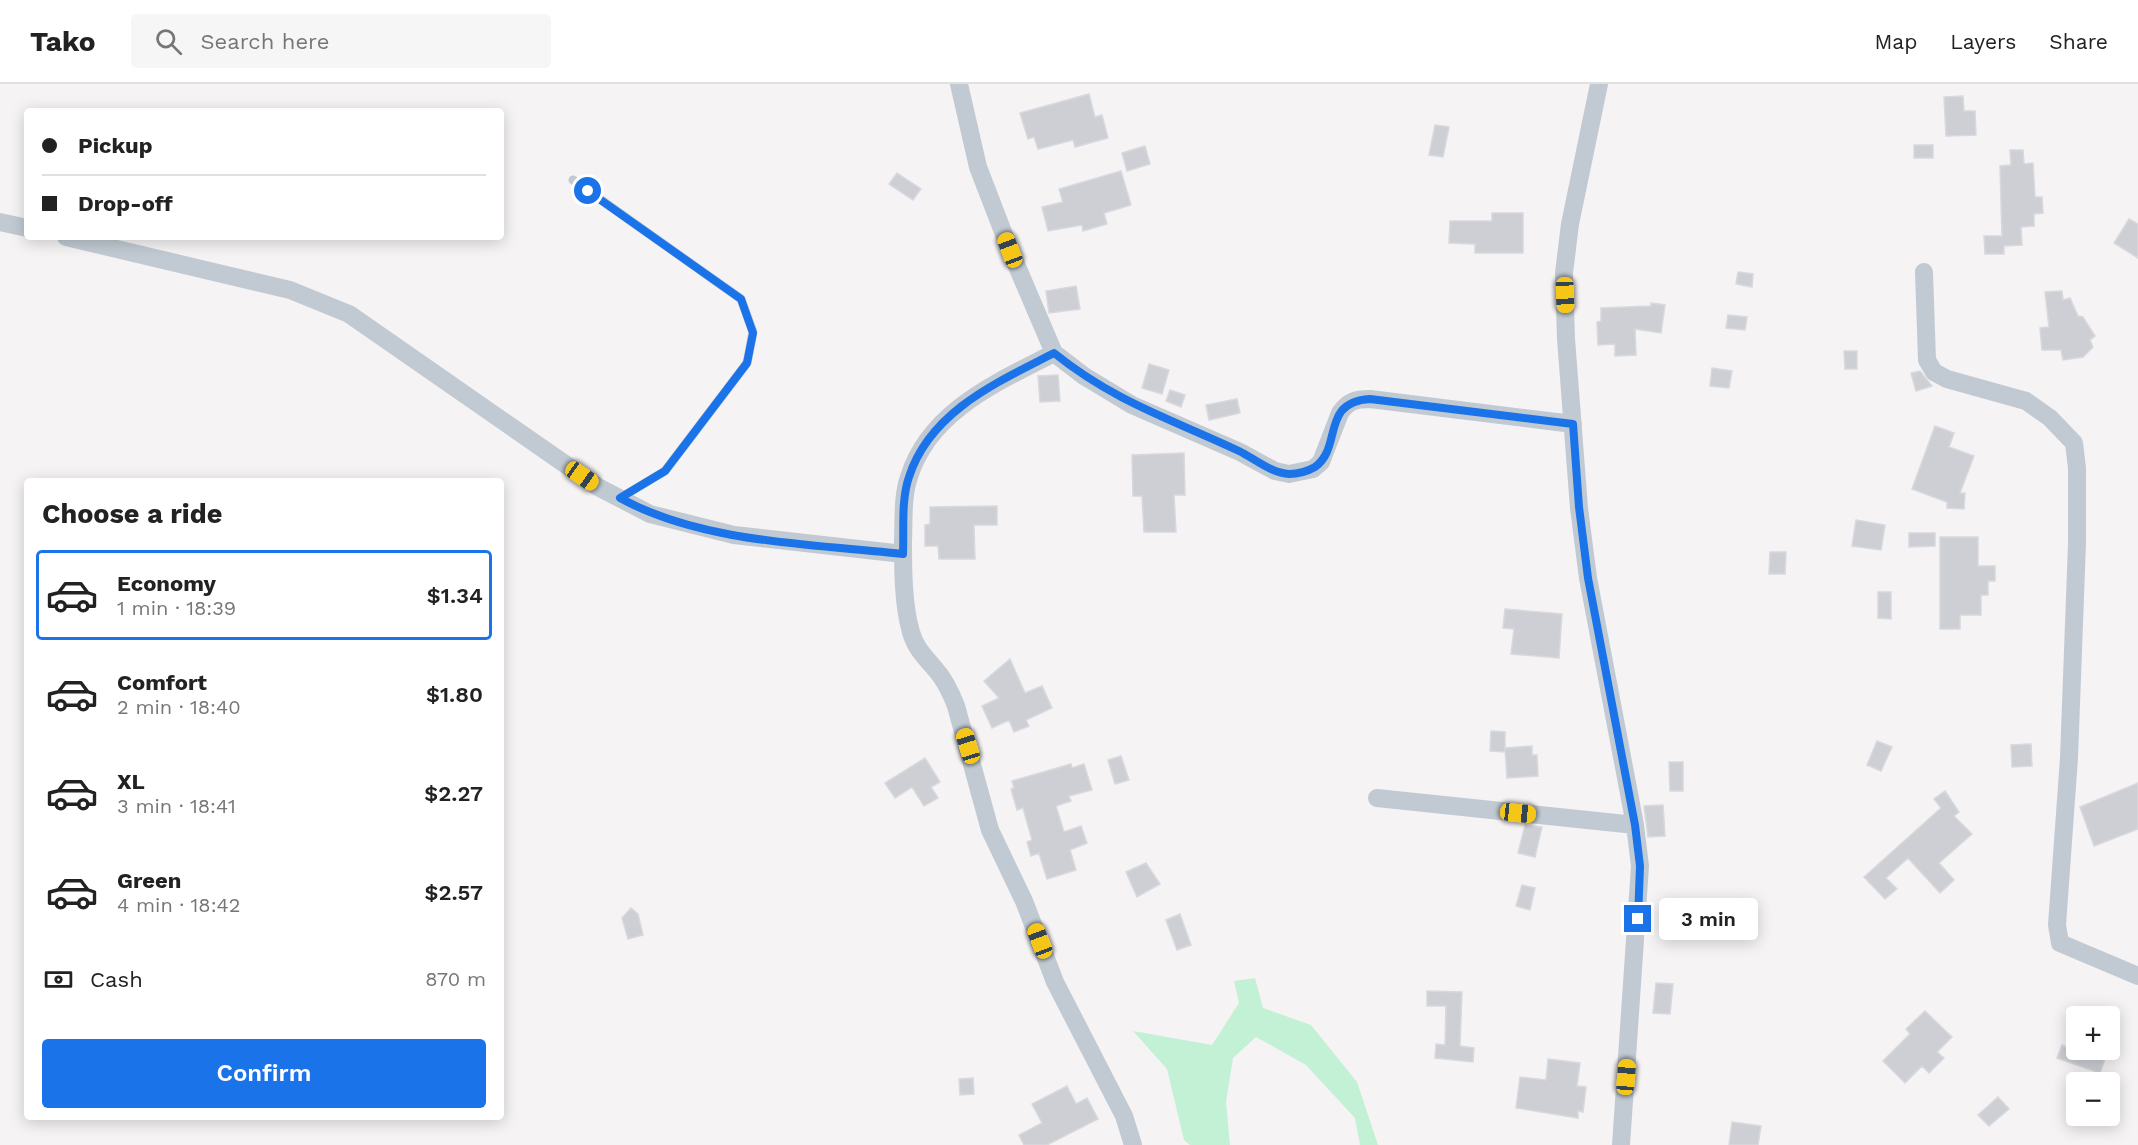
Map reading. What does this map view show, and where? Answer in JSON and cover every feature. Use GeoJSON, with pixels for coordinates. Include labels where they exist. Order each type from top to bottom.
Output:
{"type":"FeatureCollection","features":[{"type":"Feature","properties":{"kind":"street"},"geometry":{"type":"LineString","coordinates":[[959,84],[978,167],[1054,353],[1084,376],[1132,405],[1240,452],[1275,471],[1289,474],[1313,468],[1321,462],[1340,413],[1350,402],[1358,399],[1573,424]]}},
{"type":"Feature","properties":{"kind":"street"},"geometry":{"type":"LineString","coordinates":[[1599,84],[1570,224],[1564,273],[1566,339],[1579,507],[1588,578],[1635,825],[1639,896],[1621,1145]]}},
{"type":"Feature","properties":{"kind":"street"},"geometry":{"type":"LineString","coordinates":[[0,222],[24,227]]}},
{"type":"Feature","properties":{"kind":"street"},"geometry":{"type":"LineString","coordinates":[[79,240],[290,290],[349,315],[598,487],[650,514],[734,535],[903,554]]}},
{"type":"Feature","properties":{"kind":"street"},"geometry":{"type":"LineString","coordinates":[[1924,272],[1929,368],[1947,379],[2026,401],[2050,418],[2074,443],[2077,468],[2077,543],[2069,758],[2057,925],[2060,943],[2138,976]]}},
{"type":"Feature","properties":{"kind":"street"},"geometry":{"type":"LineString","coordinates":[[1054,353],[994,384],[949,416],[932,432],[909,477],[903,554],[911,632],[919,650],[948,688],[968,746],[990,830],[1024,901],[1055,982],[1124,1116],[1133,1145]]}},
{"type":"Feature","properties":{"kind":"street"},"geometry":{"type":"LineString","coordinates":[[1377,798],[1635,825]]}},
{"type":"Feature","properties":{"kind":"lane"},"geometry":{"type":"LineString","coordinates":[[573,180],[741,299],[753,333],[747,363],[665,471],[620,498]]}},
{"type":"Feature","properties":{"kind":"green space"},"geometry":{"type":"Polygon","coordinates":[[[1255,978],[1263,1008],[1311,1025],[1357,1082],[1378,1145],[1360,1145],[1355,1118],[1306,1065],[1256,1037],[1233,1058],[1226,1102],[1230,1145],[1190,1145],[1184,1140],[1167,1069],[1133,1031],[1212,1045],[1239,1003],[1234,981],[1255,978]]]}},
{"type":"Feature","properties":{"kind":"building"},"geometry":{"type":"Polygon","coordinates":[[[1089,94],[1095,117],[1102,115],[1108,138],[1075,147],[1073,140],[1038,149],[1034,137],[1028,139],[1020,113],[1089,94]]]}},
{"type":"Feature","properties":{"kind":"building"},"geometry":{"type":"Polygon","coordinates":[[[1963,96],[1964,111],[1975,111],[1976,135],[1946,136],[1944,97],[1963,96]]]}},
{"type":"Feature","properties":{"kind":"building"},"geometry":{"type":"Polygon","coordinates":[[[1435,125],[1449,127],[1443,157],[1429,155],[1435,125]]]}},
{"type":"Feature","properties":{"kind":"building"},"geometry":{"type":"Polygon","coordinates":[[[1914,145],[1933,145],[1933,158],[1914,158],[1914,145]]]}},
{"type":"Feature","properties":{"kind":"building"},"geometry":{"type":"Polygon","coordinates":[[[1145,146],[1150,164],[1127,171],[1122,153],[1145,146]]]}},
{"type":"Feature","properties":{"kind":"building"},"geometry":{"type":"Polygon","coordinates":[[[2010,150],[2023,150],[2024,164],[2033,163],[2035,197],[2042,197],[2043,213],[2034,214],[2034,226],[2021,227],[2022,245],[2004,246],[2004,254],[1985,254],[1984,236],[2002,236],[2000,166],[2011,165],[2010,150]]]}},
{"type":"Feature","properties":{"kind":"building"},"geometry":{"type":"Polygon","coordinates":[[[1121,171],[1131,205],[1104,213],[1107,224],[1083,231],[1082,225],[1048,231],[1042,207],[1063,202],[1059,189],[1121,171]]]}},
{"type":"Feature","properties":{"kind":"building"},"geometry":{"type":"Polygon","coordinates":[[[897,173],[921,189],[913,200],[889,184],[897,173]]]}},
{"type":"Feature","properties":{"kind":"building"},"geometry":{"type":"Polygon","coordinates":[[[1492,213],[1523,213],[1523,253],[1475,253],[1475,244],[1449,243],[1450,221],[1492,221],[1492,213]]]}},
{"type":"Feature","properties":{"kind":"building"},"geometry":{"type":"Polygon","coordinates":[[[2129,219],[2138,224],[2138,258],[2114,243],[2129,219]]]}},
{"type":"Feature","properties":{"kind":"building"},"geometry":{"type":"Polygon","coordinates":[[[1738,272],[1753,274],[1752,287],[1736,284],[1738,272]]]}},
{"type":"Feature","properties":{"kind":"building"},"geometry":{"type":"Polygon","coordinates":[[[1076,286],[1080,309],[1049,313],[1046,291],[1076,286]]]}},
{"type":"Feature","properties":{"kind":"building"},"geometry":{"type":"Polygon","coordinates":[[[2062,291],[2063,300],[2070,298],[2078,316],[2083,317],[2095,336],[2090,340],[2093,347],[2083,357],[2063,360],[2061,350],[2042,350],[2040,328],[2049,327],[2045,292],[2062,291]]]}},
{"type":"Feature","properties":{"kind":"building"},"geometry":{"type":"Polygon","coordinates":[[[1651,303],[1665,305],[1661,333],[1635,329],[1636,355],[1615,356],[1615,344],[1598,345],[1597,322],[1601,321],[1601,308],[1651,306],[1651,303]]]}},
{"type":"Feature","properties":{"kind":"building"},"geometry":{"type":"Polygon","coordinates":[[[1728,315],[1747,317],[1745,330],[1726,328],[1728,315]]]}},
{"type":"Feature","properties":{"kind":"building"},"geometry":{"type":"Polygon","coordinates":[[[1844,351],[1857,351],[1857,369],[1845,369],[1844,351]]]}},
{"type":"Feature","properties":{"kind":"building"},"geometry":{"type":"Polygon","coordinates":[[[1149,364],[1169,370],[1162,394],[1142,388],[1149,364]]]}},
{"type":"Feature","properties":{"kind":"building"},"geometry":{"type":"Polygon","coordinates":[[[1712,368],[1732,371],[1729,388],[1710,386],[1712,368]]]}},
{"type":"Feature","properties":{"kind":"building"},"geometry":{"type":"Polygon","coordinates":[[[1920,371],[1932,386],[1916,391],[1911,373],[1920,371]]]}},
{"type":"Feature","properties":{"kind":"building"},"geometry":{"type":"Polygon","coordinates":[[[1058,375],[1060,401],[1040,402],[1038,376],[1058,375]]]}},
{"type":"Feature","properties":{"kind":"building"},"geometry":{"type":"Polygon","coordinates":[[[1170,390],[1185,395],[1181,407],[1166,401],[1170,390]]]}},
{"type":"Feature","properties":{"kind":"building"},"geometry":{"type":"Polygon","coordinates":[[[1237,399],[1240,413],[1209,420],[1206,405],[1237,399]]]}},
{"type":"Feature","properties":{"kind":"building"},"geometry":{"type":"Polygon","coordinates":[[[1935,426],[1954,433],[1949,447],[1974,456],[1960,493],[1965,493],[1964,509],[1947,508],[1947,502],[1912,489],[1935,426]]]}},
{"type":"Feature","properties":{"kind":"building"},"geometry":{"type":"Polygon","coordinates":[[[1184,453],[1185,495],[1174,495],[1176,532],[1144,532],[1142,496],[1133,496],[1132,455],[1184,453]]]}},
{"type":"Feature","properties":{"kind":"building"},"geometry":{"type":"Polygon","coordinates":[[[997,506],[997,525],[974,525],[975,559],[939,559],[938,546],[925,546],[925,525],[930,524],[930,507],[997,506]]]}},
{"type":"Feature","properties":{"kind":"building"},"geometry":{"type":"Polygon","coordinates":[[[1856,520],[1885,525],[1881,550],[1852,546],[1856,520]]]}},
{"type":"Feature","properties":{"kind":"building"},"geometry":{"type":"Polygon","coordinates":[[[1909,533],[1935,533],[1935,546],[1909,547],[1909,533]]]}},
{"type":"Feature","properties":{"kind":"building"},"geometry":{"type":"Polygon","coordinates":[[[1940,537],[1978,537],[1978,566],[1995,566],[1995,581],[1988,581],[1988,595],[1981,595],[1981,615],[1960,615],[1960,629],[1940,629],[1940,537]]]}},
{"type":"Feature","properties":{"kind":"building"},"geometry":{"type":"Polygon","coordinates":[[[1770,552],[1786,552],[1785,574],[1769,574],[1770,552]]]}},
{"type":"Feature","properties":{"kind":"building"},"geometry":{"type":"Polygon","coordinates":[[[1878,592],[1891,592],[1891,619],[1878,618],[1878,592]]]}},
{"type":"Feature","properties":{"kind":"building"},"geometry":{"type":"Polygon","coordinates":[[[1505,609],[1562,614],[1559,658],[1511,654],[1514,629],[1503,628],[1505,609]]]}},
{"type":"Feature","properties":{"kind":"building"},"geometry":{"type":"Polygon","coordinates":[[[1010,659],[1025,693],[1042,686],[1052,708],[1026,720],[1029,726],[1014,732],[1009,720],[992,728],[982,706],[999,698],[984,681],[1010,659]]]}},
{"type":"Feature","properties":{"kind":"building"},"geometry":{"type":"Polygon","coordinates":[[[1491,731],[1505,732],[1505,752],[1490,751],[1491,731]]]}},
{"type":"Feature","properties":{"kind":"building"},"geometry":{"type":"Polygon","coordinates":[[[1877,741],[1892,747],[1881,771],[1867,765],[1877,741]]]}},
{"type":"Feature","properties":{"kind":"building"},"geometry":{"type":"Polygon","coordinates":[[[2031,744],[2032,766],[2012,767],[2011,745],[2031,744]]]}},
{"type":"Feature","properties":{"kind":"building"},"geometry":{"type":"Polygon","coordinates":[[[1532,746],[1532,755],[1537,755],[1538,776],[1507,778],[1505,748],[1532,746]]]}},
{"type":"Feature","properties":{"kind":"building"},"geometry":{"type":"Polygon","coordinates":[[[1121,756],[1129,780],[1115,784],[1108,760],[1121,756]]]}},
{"type":"Feature","properties":{"kind":"building"},"geometry":{"type":"Polygon","coordinates":[[[925,758],[940,782],[931,787],[938,798],[924,806],[912,787],[895,798],[885,783],[925,758]]]}},
{"type":"Feature","properties":{"kind":"building"},"geometry":{"type":"Polygon","coordinates":[[[1669,762],[1683,762],[1683,791],[1670,791],[1669,762]]]}},
{"type":"Feature","properties":{"kind":"building"},"geometry":{"type":"Polygon","coordinates":[[[1071,764],[1072,768],[1084,764],[1092,790],[1069,796],[1071,801],[1056,806],[1064,832],[1081,826],[1087,843],[1070,850],[1076,870],[1047,879],[1039,853],[1031,856],[1027,842],[1032,840],[1023,808],[1017,810],[1011,789],[1014,788],[1012,781],[1071,764]]]}},
{"type":"Feature","properties":{"kind":"building"},"geometry":{"type":"Polygon","coordinates":[[[2138,783],[2138,829],[2094,846],[2080,807],[2138,783]]]}},
{"type":"Feature","properties":{"kind":"building"},"geometry":{"type":"Polygon","coordinates":[[[1945,791],[1959,812],[1954,816],[1972,834],[1939,863],[1954,880],[1940,893],[1908,858],[1886,878],[1897,889],[1885,899],[1864,877],[1941,808],[1934,799],[1945,791]]]}},
{"type":"Feature","properties":{"kind":"building"},"geometry":{"type":"Polygon","coordinates":[[[1663,805],[1665,836],[1648,837],[1644,806],[1663,805]]]}},
{"type":"Feature","properties":{"kind":"building"},"geometry":{"type":"Polygon","coordinates":[[[1525,825],[1542,827],[1535,857],[1518,853],[1525,825]]]}},
{"type":"Feature","properties":{"kind":"building"},"geometry":{"type":"Polygon","coordinates":[[[1146,863],[1160,884],[1137,897],[1126,872],[1146,863]]]}},
{"type":"Feature","properties":{"kind":"building"},"geometry":{"type":"Polygon","coordinates":[[[1522,885],[1535,888],[1530,910],[1516,906],[1522,885]]]}},
{"type":"Feature","properties":{"kind":"building"},"geometry":{"type":"Polygon","coordinates":[[[631,908],[638,914],[643,935],[628,939],[622,918],[631,908]]]}},
{"type":"Feature","properties":{"kind":"building"},"geometry":{"type":"Polygon","coordinates":[[[1180,914],[1191,945],[1177,950],[1166,920],[1180,914]]]}},
{"type":"Feature","properties":{"kind":"building"},"geometry":{"type":"Polygon","coordinates":[[[1656,983],[1673,984],[1670,1014],[1653,1013],[1656,983]]]}},
{"type":"Feature","properties":{"kind":"building"},"geometry":{"type":"Polygon","coordinates":[[[1427,991],[1462,992],[1460,1046],[1474,1048],[1473,1062],[1435,1058],[1436,1044],[1445,1045],[1446,1006],[1427,1006],[1427,991]]]}},
{"type":"Feature","properties":{"kind":"building"},"geometry":{"type":"Polygon","coordinates":[[[1925,1011],[1952,1037],[1937,1052],[1944,1058],[1929,1073],[1922,1066],[1905,1083],[1883,1061],[1910,1034],[1906,1029],[1925,1011]]]}},
{"type":"Feature","properties":{"kind":"building"},"geometry":{"type":"Polygon","coordinates":[[[2062,1045],[2066,1047],[2066,1060],[2105,1060],[2100,1072],[2097,1072],[2057,1058],[2062,1045]]]}},
{"type":"Feature","properties":{"kind":"building"},"geometry":{"type":"Polygon","coordinates":[[[1548,1059],[1580,1063],[1577,1086],[1586,1087],[1583,1112],[1578,1111],[1578,1118],[1516,1108],[1520,1077],[1546,1080],[1548,1059]]]}},
{"type":"Feature","properties":{"kind":"building"},"geometry":{"type":"Polygon","coordinates":[[[973,1078],[974,1094],[960,1095],[959,1079],[973,1078]]]}},
{"type":"Feature","properties":{"kind":"building"},"geometry":{"type":"Polygon","coordinates":[[[1067,1086],[1076,1104],[1087,1098],[1098,1119],[1047,1145],[1024,1145],[1019,1135],[1042,1123],[1032,1104],[1067,1086]]]}},
{"type":"Feature","properties":{"kind":"building"},"geometry":{"type":"Polygon","coordinates":[[[1998,1097],[2009,1109],[1989,1126],[1978,1115],[1998,1097]]]}},
{"type":"Feature","properties":{"kind":"building"},"geometry":{"type":"Polygon","coordinates":[[[1732,1122],[1761,1126],[1758,1145],[1729,1145],[1732,1122]]]}},
{"type":"Feature","properties":{"kind":"route"},"geometry":{"type":"LineString","coordinates":[[588,191],[741,299],[753,333],[747,363],[665,471],[620,498],[650,514],[681,523],[734,535],[903,554],[904,513],[909,477],[920,451],[932,432],[949,416],[994,384],[1054,353],[1084,376],[1132,405],[1240,452],[1275,471],[1289,474],[1313,468],[1321,462],[1340,413],[1350,402],[1358,399],[1573,424],[1579,507],[1588,578],[1635,825],[1640,866],[1638,919]]}}]}
